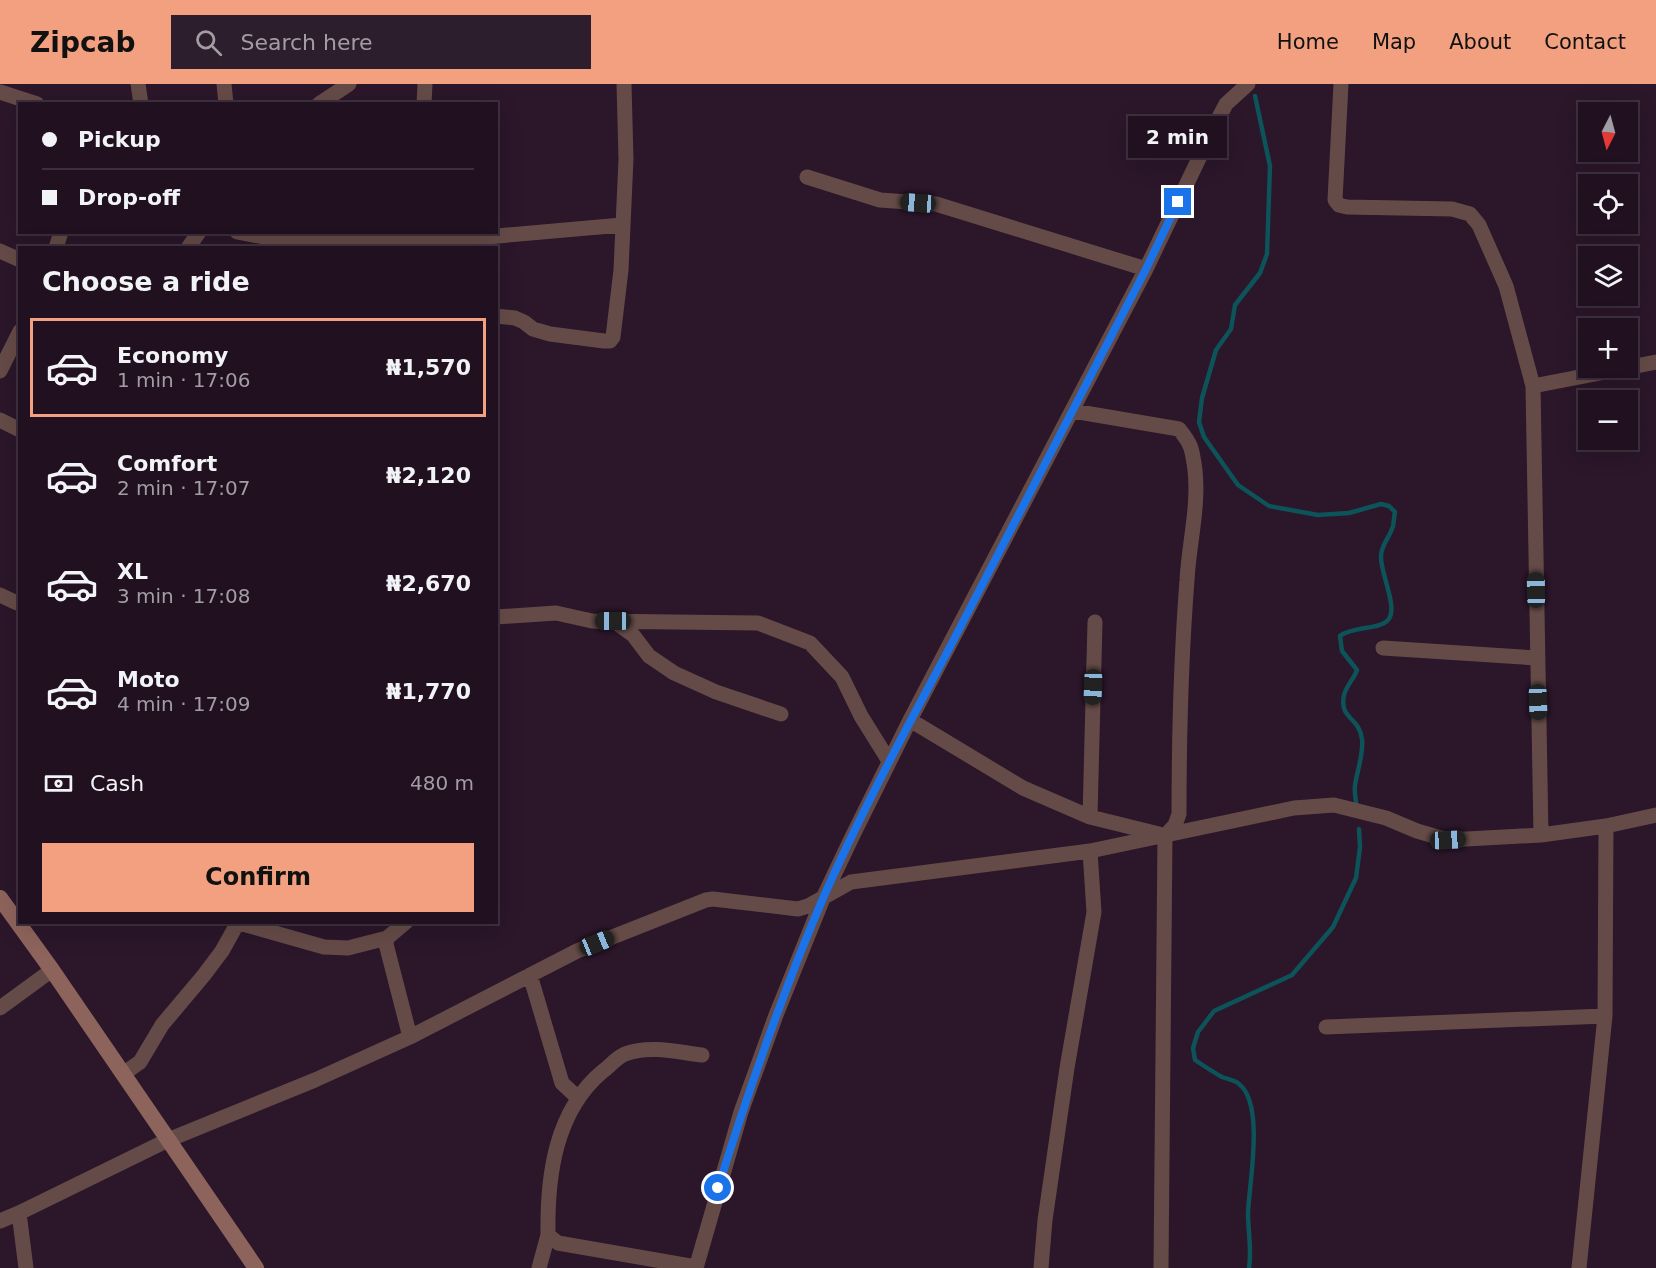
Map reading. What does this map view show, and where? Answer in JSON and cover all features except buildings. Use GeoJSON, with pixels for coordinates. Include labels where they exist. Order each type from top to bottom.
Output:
{"type":"FeatureCollection","features":[{"type":"Feature","properties":{"kind":"main road"},"geometry":{"type":"LineString","coordinates":[[0,898],[18,923]]}},
{"type":"Feature","properties":{"kind":"main road"},"geometry":{"type":"LineString","coordinates":[[19,924],[256,1268]]}},
{"type":"Feature","properties":{"kind":"street"},"geometry":{"type":"LineString","coordinates":[[138,84],[141,102]]}},
{"type":"Feature","properties":{"kind":"street"},"geometry":{"type":"LineString","coordinates":[[224,84],[226,102]]}},
{"type":"Feature","properties":{"kind":"street"},"geometry":{"type":"LineString","coordinates":[[323,102],[350,84]]}},
{"type":"Feature","properties":{"kind":"street"},"geometry":{"type":"LineString","coordinates":[[424,102],[425,84]]}},
{"type":"Feature","properties":{"kind":"street"},"geometry":{"type":"LineString","coordinates":[[498,316],[515,318],[533,329],[550,334],[610,341],[615,327],[621,270],[626,159],[624,84]]}},
{"type":"Feature","properties":{"kind":"street"},"geometry":{"type":"LineString","coordinates":[[548,1235],[558,1243],[696,1268],[741,1112],[776,1015],[824,896],[910,720],[1146,269],[1226,104],[1248,84]]}},
{"type":"Feature","properties":{"kind":"street"},"geometry":{"type":"LineString","coordinates":[[1341,84],[1335,200],[1339,205],[1347,207],[1452,209],[1470,214],[1479,225],[1506,286],[1533,386],[1540,835]]}},
{"type":"Feature","properties":{"kind":"street"},"geometry":{"type":"LineString","coordinates":[[0,92],[31,102]]}},
{"type":"Feature","properties":{"kind":"street"},"geometry":{"type":"LineString","coordinates":[[807,177],[880,201],[936,204],[1146,269]]}},
{"type":"Feature","properties":{"kind":"street"},"geometry":{"type":"LineString","coordinates":[[242,234],[261,242],[441,240],[622,225]]}},
{"type":"Feature","properties":{"kind":"street"},"geometry":{"type":"LineString","coordinates":[[0,251],[18,259]]}},
{"type":"Feature","properties":{"kind":"street"},"geometry":{"type":"LineString","coordinates":[[0,371],[18,335]]}},
{"type":"Feature","properties":{"kind":"street"},"geometry":{"type":"LineString","coordinates":[[1533,386],[1656,362]]}},
{"type":"Feature","properties":{"kind":"street"},"geometry":{"type":"LineString","coordinates":[[1073,411],[1179,429],[1191,443],[1195,472],[1195,516],[1187,576],[1178,719],[1179,814],[1175,825],[1165,836],[1161,1268]]}},
{"type":"Feature","properties":{"kind":"street"},"geometry":{"type":"LineString","coordinates":[[0,420],[18,429]]}},
{"type":"Feature","properties":{"kind":"street"},"geometry":{"type":"LineString","coordinates":[[0,595],[17,603]]}},
{"type":"Feature","properties":{"kind":"street"},"geometry":{"type":"LineString","coordinates":[[498,617],[556,613],[592,621],[615,622],[633,635],[649,656],[674,674],[716,692],[781,714]]}},
{"type":"Feature","properties":{"kind":"street"},"geometry":{"type":"LineString","coordinates":[[592,621],[758,623],[810,643],[842,677],[861,716],[889,761]]}},
{"type":"Feature","properties":{"kind":"street"},"geometry":{"type":"LineString","coordinates":[[1090,817],[1095,622]]}},
{"type":"Feature","properties":{"kind":"street"},"geometry":{"type":"LineString","coordinates":[[1383,648],[1537,658]]}},
{"type":"Feature","properties":{"kind":"street"},"geometry":{"type":"LineString","coordinates":[[910,720],[1023,788],[1090,817],[1165,836]]}},
{"type":"Feature","properties":{"kind":"street"},"geometry":{"type":"LineString","coordinates":[[0,1221],[168,1140],[315,1080],[410,1037],[577,951],[706,900],[798,909],[808,906],[850,882],[1090,851],[1294,808],[1334,805],[1386,818],[1417,831],[1448,840],[1540,835],[1606,826],[1656,815]]}},
{"type":"Feature","properties":{"kind":"street"},"geometry":{"type":"LineString","coordinates":[[1580,1268],[1605,1016],[1606,826]]}},
{"type":"Feature","properties":{"kind":"street"},"geometry":{"type":"LineString","coordinates":[[1041,1268],[1045,1220],[1067,1068],[1094,912],[1090,851]]}},
{"type":"Feature","properties":{"kind":"street"},"geometry":{"type":"LineString","coordinates":[[123,1074],[140,1062],[162,1025],[204,975],[237,926],[243,924],[324,947],[348,948],[387,938],[404,924]]}},
{"type":"Feature","properties":{"kind":"street"},"geometry":{"type":"LineString","coordinates":[[387,938],[386,944],[410,1037]]}},
{"type":"Feature","properties":{"kind":"street"},"geometry":{"type":"LineString","coordinates":[[0,1008],[52,970]]}},
{"type":"Feature","properties":{"kind":"street"},"geometry":{"type":"LineString","coordinates":[[530,975],[562,1083],[578,1098]]}},
{"type":"Feature","properties":{"kind":"street"},"geometry":{"type":"LineString","coordinates":[[1326,1027],[1605,1016]]}},
{"type":"Feature","properties":{"kind":"street"},"geometry":{"type":"LineString","coordinates":[[539,1268],[548,1235],[551,1167],[561,1129],[578,1098],[595,1078],[623,1055],[652,1048],[702,1055]]}},
{"type":"Feature","properties":{"kind":"street"},"geometry":{"type":"LineString","coordinates":[[19,1213],[26,1268]]}},
{"type":"Feature","properties":{"kind":"waterway"},"geometry":{"type":"LineString","coordinates":[[1255,96],[1270,166],[1267,254],[1260,273],[1235,305],[1231,329],[1216,350],[1202,398],[1199,422],[1204,437],[1238,485],[1269,506],[1318,515],[1349,513],[1381,504],[1389,506],[1395,512],[1393,526],[1382,548],[1381,556],[1391,615],[1384,623],[1340,636],[1342,651],[1357,670],[1345,692],[1343,703],[1344,709],[1357,726],[1362,739],[1355,788],[1357,808]]}},
{"type":"Feature","properties":{"kind":"waterway"},"geometry":{"type":"LineString","coordinates":[[1249,1268],[1248,1213],[1254,1145],[1252,1109],[1247,1094],[1239,1084],[1222,1077],[1195,1060],[1193,1048],[1198,1032],[1214,1011],[1292,975],[1333,927],[1356,878],[1360,847],[1359,829]]}},
{"type":"Feature","properties":{"kind":"route"},"geometry":{"type":"LineString","coordinates":[[718,1188],[741,1112],[776,1015],[824,896],[889,761],[1036,482],[1178,202]]}}]}
